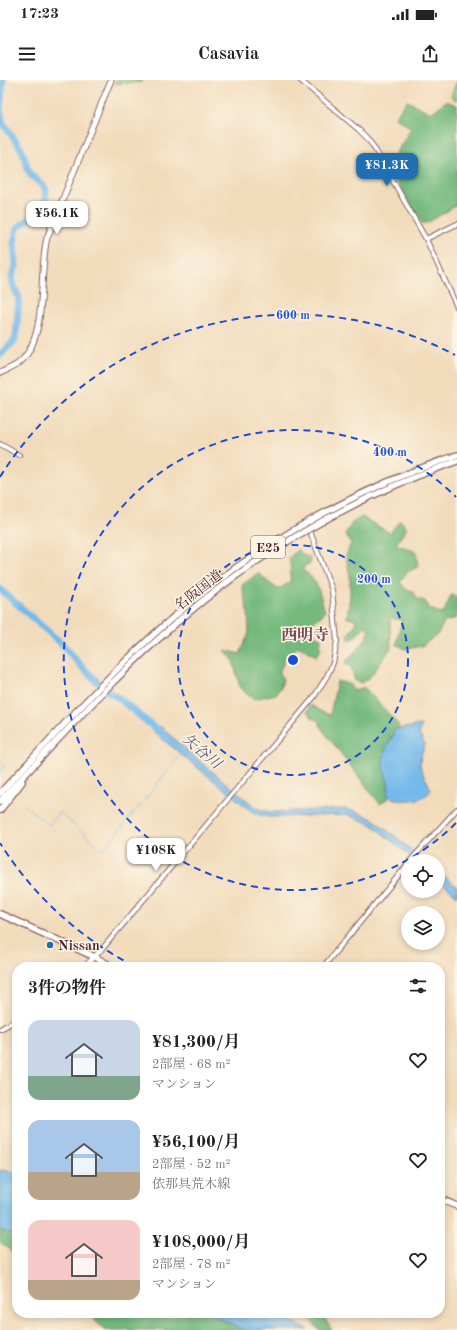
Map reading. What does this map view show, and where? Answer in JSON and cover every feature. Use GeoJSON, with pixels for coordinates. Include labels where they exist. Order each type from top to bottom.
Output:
{"type":"FeatureCollection","features":[{"type":"Feature","properties":{"kind":"highway","name":"名阪国道"},"geometry":{"type":"LineString","coordinates":[[0,801],[44,756],[155,634],[222,578],[266,548],[324,514],[366,492],[405,474],[457,455]]}},
{"type":"Feature","properties":{"kind":"highway","name":"名阪国道"},"geometry":{"type":"LineString","coordinates":[[108,684],[190,611],[238,574],[278,547],[319,523],[369,497],[414,477],[457,461]]}},
{"type":"Feature","properties":{"kind":"highway","name":"名阪国道"},"geometry":{"type":"LineString","coordinates":[[0,793],[50,740],[101,692]]}},
{"type":"Feature","properties":{"kind":"highway"},"geometry":{"type":"LineString","coordinates":[[0,789],[50,740]]}},
{"type":"Feature","properties":{"kind":"highway"},"geometry":{"type":"LineString","coordinates":[[0,810],[44,756]]}},
{"type":"Feature","properties":{"kind":"highway"},"geometry":{"type":"LineString","coordinates":[[0,914],[104,962]]}},
{"type":"Feature","properties":{"kind":"highway"},"geometry":{"type":"LineString","coordinates":[[445,1201],[457,1206]]}},
{"type":"Feature","properties":{"kind":"main road"},"geometry":{"type":"LineString","coordinates":[[0,374],[20,362],[27,353],[34,338],[41,304],[42,261],[47,238],[111,80]]}},
{"type":"Feature","properties":{"kind":"street"},"geometry":{"type":"LineString","coordinates":[[300,80],[366,137],[378,154],[426,240],[457,307]]}},
{"type":"Feature","properties":{"kind":"street"},"geometry":{"type":"LineString","coordinates":[[426,240],[457,224]]}},
{"type":"Feature","properties":{"kind":"street"},"geometry":{"type":"LineString","coordinates":[[0,444],[19,455]]}},
{"type":"Feature","properties":{"kind":"street"},"geometry":{"type":"LineString","coordinates":[[89,962],[230,798],[314,697],[327,676],[333,663],[338,641],[332,590],[311,534]]}},
{"type":"Feature","properties":{"kind":"street"},"geometry":{"type":"LineString","coordinates":[[416,854],[457,809]]}},
{"type":"Feature","properties":{"kind":"street"},"geometry":{"type":"LineString","coordinates":[[327,962],[401,872]]}},
{"type":"Feature","properties":{"kind":"street"},"geometry":{"type":"LineString","coordinates":[[0,1029],[12,1023]]}},
{"type":"Feature","properties":{"kind":"green space"},"geometry":{"type":"Polygon","coordinates":[[[116,80],[142,80],[142,82],[115,84],[116,80]]]}},
{"type":"Feature","properties":{"kind":"green space"},"geometry":{"type":"Polygon","coordinates":[[[457,81],[457,101],[451,96],[457,81]]]}},
{"type":"Feature","properties":{"kind":"green space"},"geometry":{"type":"Polygon","coordinates":[[[407,101],[431,113],[446,101],[457,105],[457,205],[427,223],[422,223],[417,217],[388,167],[411,128],[395,117],[407,101]]]}},
{"type":"Feature","properties":{"kind":"green space"},"geometry":{"type":"Polygon","coordinates":[[[362,517],[390,533],[400,520],[407,528],[396,544],[416,552],[418,567],[407,572],[400,582],[406,589],[413,591],[417,599],[425,601],[428,608],[443,614],[451,595],[457,596],[457,618],[444,622],[438,634],[422,646],[405,649],[396,644],[402,620],[390,618],[391,648],[370,677],[361,683],[355,681],[351,667],[345,663],[365,640],[370,630],[365,626],[354,638],[349,640],[348,634],[356,624],[355,619],[347,618],[350,595],[350,576],[346,556],[351,543],[345,534],[352,523],[362,517]]]}},
{"type":"Feature","properties":{"kind":"green space"},"geometry":{"type":"Polygon","coordinates":[[[298,549],[303,555],[310,558],[311,563],[304,566],[303,571],[312,578],[315,583],[325,612],[306,629],[310,634],[321,638],[320,651],[317,656],[298,646],[284,661],[279,673],[283,679],[281,687],[276,694],[253,699],[240,688],[233,660],[225,650],[240,654],[249,633],[248,613],[242,585],[258,573],[278,589],[290,582],[291,569],[289,558],[298,549]]]}},
{"type":"Feature","properties":{"kind":"green space"},"geometry":{"type":"Polygon","coordinates":[[[337,681],[349,684],[354,691],[364,687],[398,724],[399,729],[394,730],[394,734],[390,738],[384,770],[389,791],[387,794],[390,797],[380,804],[322,729],[319,721],[312,718],[307,711],[311,705],[330,715],[337,681]]]}},
{"type":"Feature","properties":{"kind":"green space"},"geometry":{"type":"Polygon","coordinates":[[[0,1230],[12,1234],[12,1251],[0,1242],[0,1230]]]}},
{"type":"Feature","properties":{"kind":"green space"},"geometry":{"type":"Polygon","coordinates":[[[92,1318],[219,1318],[244,1330],[105,1330],[92,1318]]]}},
{"type":"Feature","properties":{"kind":"green space"},"geometry":{"type":"Polygon","coordinates":[[[309,1318],[324,1318],[332,1330],[319,1330],[309,1318]]]}},
{"type":"Feature","properties":{"kind":"water"},"geometry":{"type":"Polygon","coordinates":[[[421,725],[419,734],[425,745],[420,759],[420,764],[431,790],[422,797],[416,799],[403,800],[391,797],[387,794],[389,785],[383,759],[385,750],[394,734],[393,730],[421,725]]]}},
{"type":"Feature","properties":{"kind":"water"},"geometry":{"type":"Polygon","coordinates":[[[160,726],[190,753],[259,809],[270,812],[345,809],[354,811],[376,821],[416,854],[407,854],[371,824],[348,815],[269,817],[254,813],[155,733],[160,726]]]}},
{"type":"Feature","properties":{"kind":"water"},"geometry":{"type":"Polygon","coordinates":[[[445,877],[457,887],[457,896],[445,886],[445,877]]]}},
{"type":"Feature","properties":{"kind":"water"},"geometry":{"type":"Polygon","coordinates":[[[0,1170],[12,1171],[12,1234],[0,1230],[0,1170]]]}},
{"type":"Feature","properties":{"kind":"water"},"geometry":{"type":"Polygon","coordinates":[[[219,1318],[286,1318],[308,1330],[244,1330],[219,1318]]]}},
{"type":"Feature","properties":{"kind":"waterway","name":"矢谷川"},"geometry":{"type":"LineString","coordinates":[[0,109],[3,80]]}},
{"type":"Feature","properties":{"kind":"waterway","name":"矢谷川"},"geometry":{"type":"LineString","coordinates":[[0,112],[3,123],[22,150],[31,175],[42,184],[46,190],[45,201],[39,212],[18,227],[16,232],[14,243],[16,266],[12,276],[13,284],[19,298],[16,336],[14,341],[0,355]]}},
{"type":"Feature","properties":{"kind":"waterway","name":"矢谷川"},"geometry":{"type":"LineString","coordinates":[[0,589],[63,645],[83,668],[108,692],[119,698],[164,736]]}},
{"type":"Feature","properties":{"kind":"waterway"},"geometry":{"type":"LineString","coordinates":[[144,801],[181,754]]}},
{"type":"Feature","properties":{"kind":"waterway"},"geometry":{"type":"LineString","coordinates":[[0,762],[5,766],[0,772]]}},
{"type":"Feature","properties":{"kind":"waterway"},"geometry":{"type":"LineString","coordinates":[[24,805],[49,825],[59,812],[103,850],[141,804]]}},
{"type":"Feature","properties":{"kind":"place","name":"Nissan"},"geometry":{"type":"Point","coordinates":[50,945]}},
{"type":"Feature","properties":{"kind":"district","name":"西明寺"},"geometry":{"type":"Point","coordinates":[305,634]}}]}
